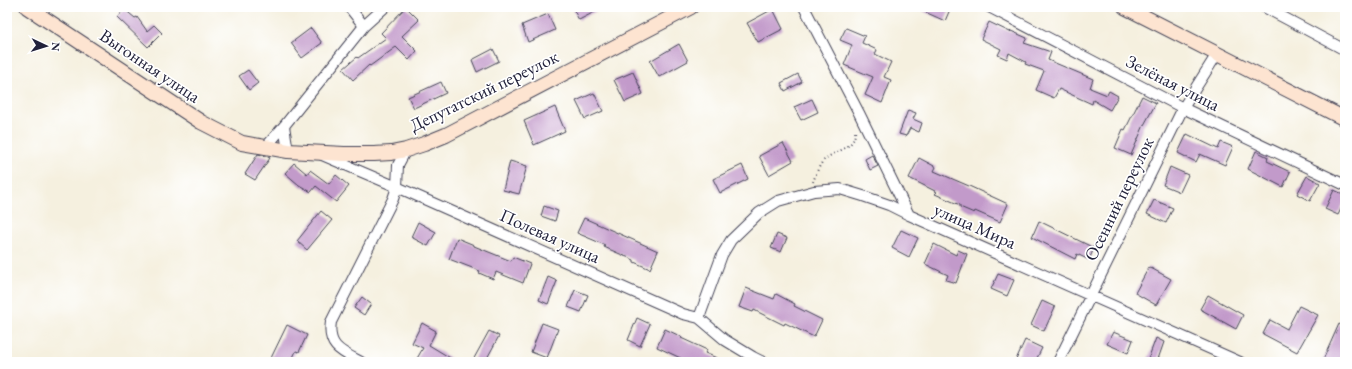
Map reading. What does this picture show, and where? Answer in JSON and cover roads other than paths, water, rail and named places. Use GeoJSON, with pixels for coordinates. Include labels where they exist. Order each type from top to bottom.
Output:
{"type":"FeatureCollection","features":[{"type":"Feature","properties":{"kind":"street","name":"Выгонная улица"},"geometry":{"type":"LineString","coordinates":[[27,7],[201,122],[242,143],[261,147]]}},
{"type":"Feature","properties":{"kind":"street"},"geometry":{"type":"LineString","coordinates":[[349,7],[364,26]]}},
{"type":"Feature","properties":{"kind":"street"},"geometry":{"type":"LineString","coordinates":[[261,147],[284,126],[364,26],[385,7]]}},
{"type":"Feature","properties":{"kind":"street","name":"Депутатский переулок"},"geometry":{"type":"LineString","coordinates":[[261,147],[316,153],[374,154],[406,150],[446,135],[691,7]]}},
{"type":"Feature","properties":{"kind":"street","name":"улица Мира"},"geometry":{"type":"LineString","coordinates":[[804,7],[859,113],[909,215],[1240,362]]}},
{"type":"Feature","properties":{"kind":"street","name":"Зелёная улица"},"geometry":{"type":"LineString","coordinates":[[989,7],[1183,108],[1345,186]]}},
{"type":"Feature","properties":{"kind":"street"},"geometry":{"type":"LineString","coordinates":[[1125,7],[1345,120]]}},
{"type":"Feature","properties":{"kind":"street"},"geometry":{"type":"LineString","coordinates":[[1264,7],[1345,50]]}},
{"type":"Feature","properties":{"kind":"street","name":"Осенний переулок"},"geometry":{"type":"LineString","coordinates":[[1058,362],[1183,108],[1218,54]]}},
{"type":"Feature","properties":{"kind":"street"},"geometry":{"type":"LineString","coordinates":[[284,126],[288,151]]}},
{"type":"Feature","properties":{"kind":"street"},"geometry":{"type":"LineString","coordinates":[[361,362],[333,344],[329,332],[331,322],[393,199],[398,187],[398,165],[406,150]]}},
{"type":"Feature","properties":{"kind":"street","name":"Полевая улица"},"geometry":{"type":"LineString","coordinates":[[316,153],[398,187],[676,311],[699,318],[725,340],[763,362]]}},
{"type":"Feature","properties":{"kind":"street"},"geometry":{"type":"LineString","coordinates":[[699,318],[722,255],[730,240],[759,213],[778,201],[814,191],[840,190],[889,205],[909,215]]}}]}
